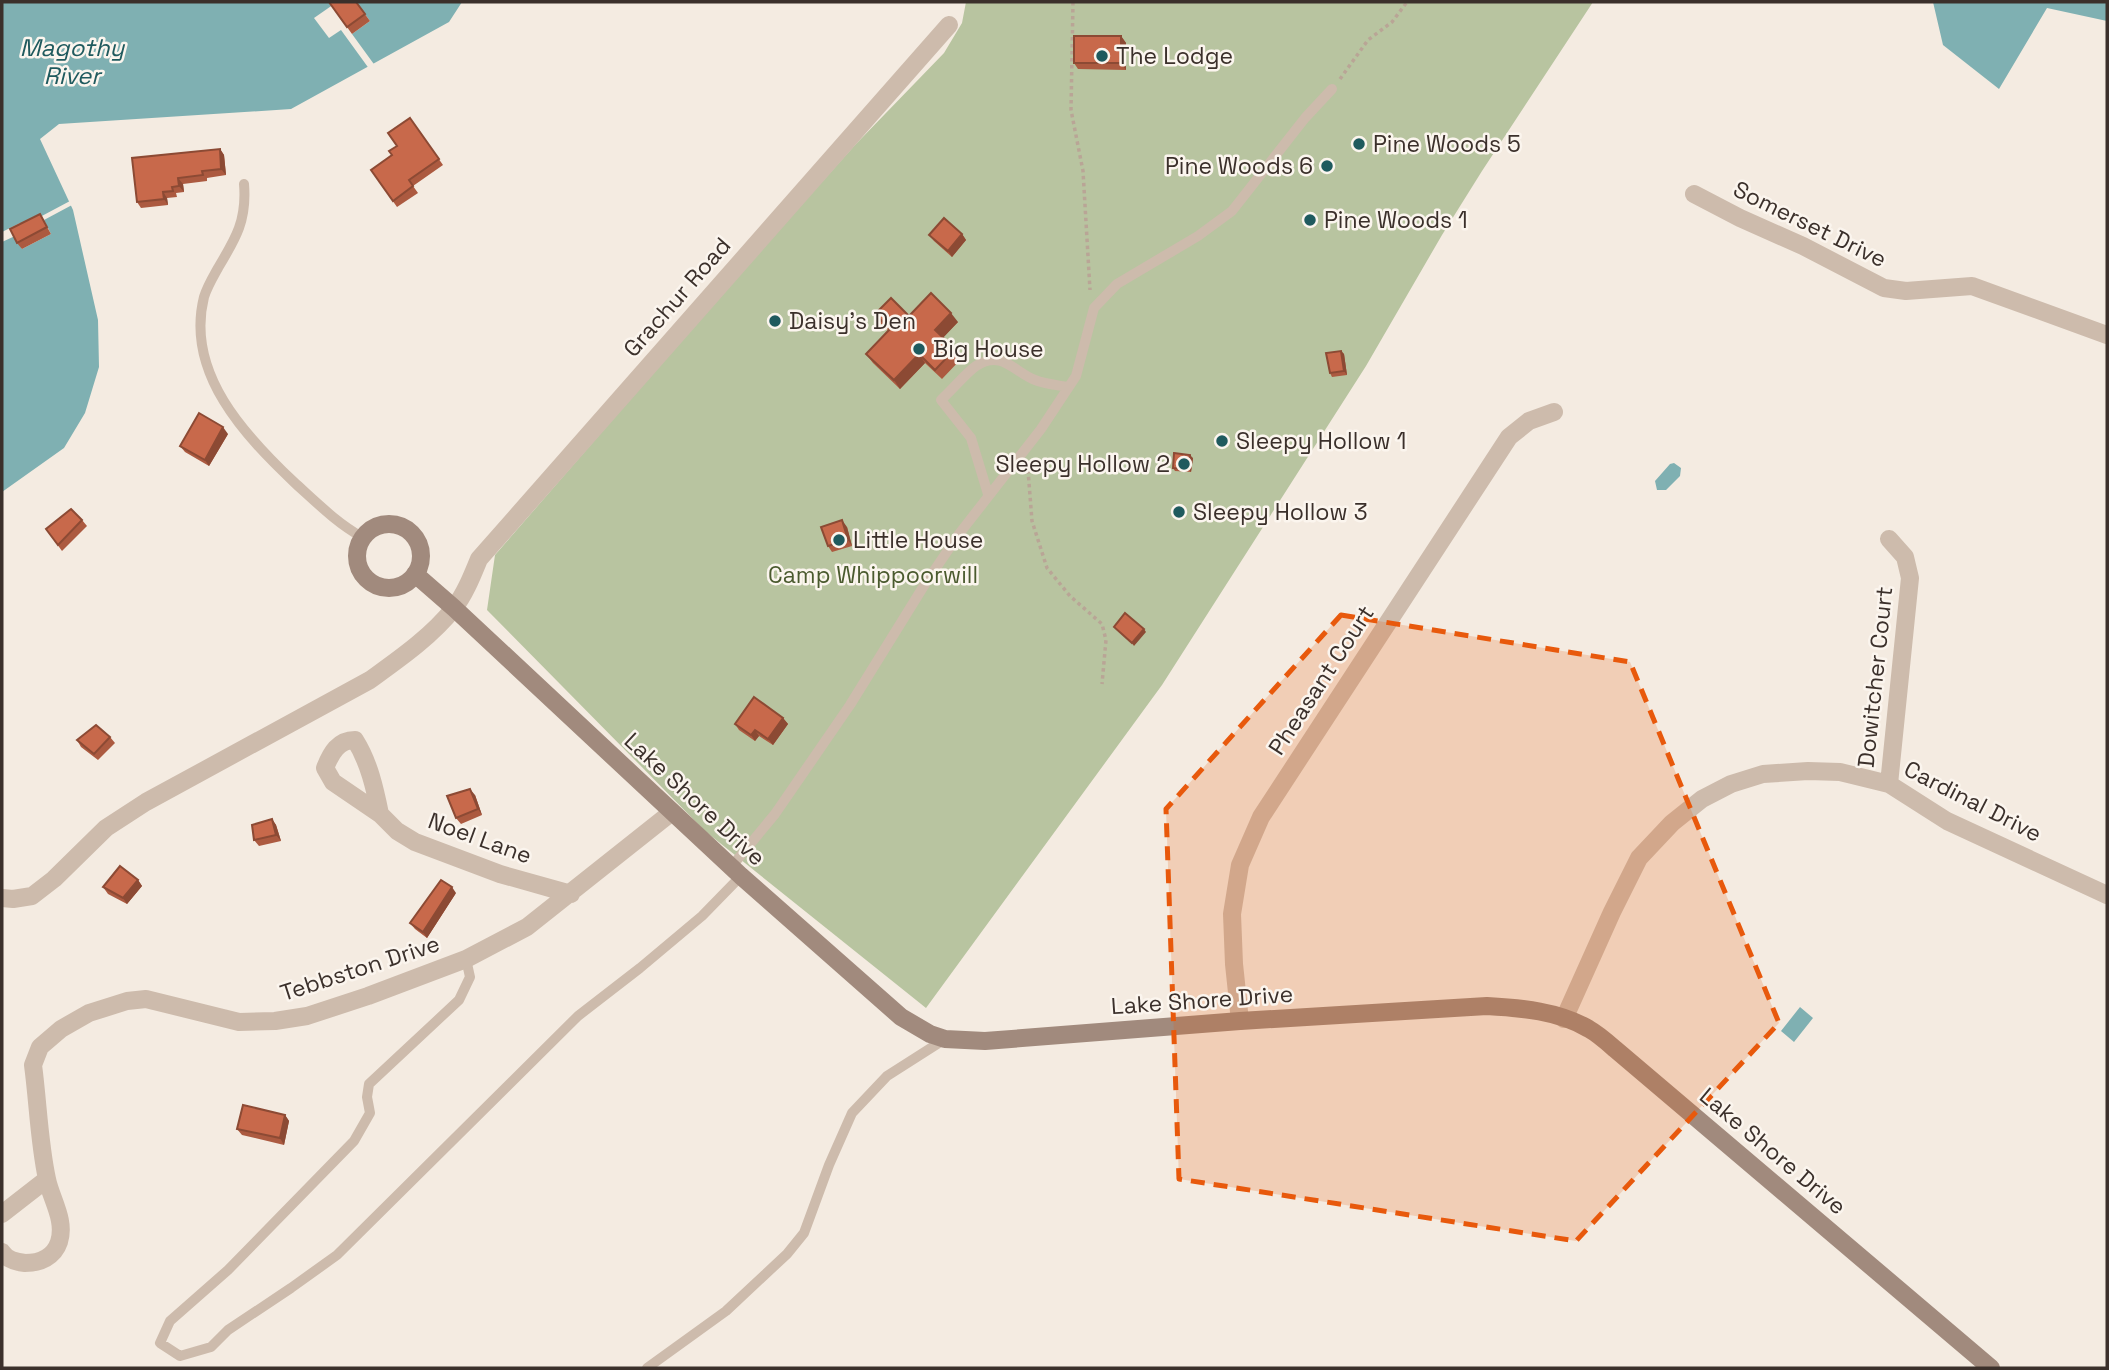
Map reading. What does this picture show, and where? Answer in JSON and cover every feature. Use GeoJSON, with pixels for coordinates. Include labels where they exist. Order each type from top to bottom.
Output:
{"type":"FeatureCollection","features":[{"type":"Feature","properties":{"kind":"street","name":"Grachur Road"},"geometry":{"type":"LineString","coordinates":[[454,608],[480,559],[949,26]]}},
{"type":"Feature","properties":{"kind":"street","name":"Somerset Drive"},"geometry":{"type":"LineString","coordinates":[[1694,194],[1884,288],[1906,291],[1972,285],[2107,335]]}},
{"type":"Feature","properties":{"kind":"street","name":"Pheasant Court"},"geometry":{"type":"LineString","coordinates":[[1241,1021],[1234,964],[1232,914],[1240,865],[1261,817],[1509,437],[1529,421],[1554,412]]}},
{"type":"Feature","properties":{"kind":"street"},"geometry":{"type":"LineString","coordinates":[[388,523],[407,529],[419,545],[421,555],[415,575],[407,583],[397,587],[375,586],[359,570],[356,559],[362,537],[378,525],[388,523]]}},
{"type":"Feature","properties":{"kind":"street","name":"Dowitcher Court"},"geometry":{"type":"LineString","coordinates":[[1889,539],[1905,557],[1910,578],[1889,785]]}},
{"type":"Feature","properties":{"kind":"street","name":"Lake Shore Drive"},"geometry":{"type":"LineString","coordinates":[[415,575],[737,871],[901,1017],[930,1034],[945,1040],[985,1041],[1442,1007],[1526,1008],[1564,1019],[1588,1028],[1615,1049],[1991,1368]]}},
{"type":"Feature","properties":{"kind":"street"},"geometry":{"type":"LineString","coordinates":[[2,898],[32,896],[54,879],[106,828],[146,802],[370,680],[402,657],[454,608]]}},
{"type":"Feature","properties":{"kind":"street","name":"Cardinal Drive"},"geometry":{"type":"LineString","coordinates":[[1564,1019],[1639,858],[1672,823],[1702,799],[1731,784],[1763,774],[1840,772],[1889,785],[1947,821],[2107,895]]}},
{"type":"Feature","properties":{"kind":"street","name":"Tebbston Drive"},"geometry":{"type":"LineString","coordinates":[[2,1252],[4,1256],[19,1262],[35,1263],[53,1254],[60,1241],[61,1219],[47,1180],[33,1065],[40,1046],[61,1029],[89,1013],[127,1001],[146,999],[239,1022],[275,1021],[307,1016],[344,1004],[466,959],[527,927],[672,812]]}},
{"type":"Feature","properties":{"kind":"street","name":"Noel Lane"},"geometry":{"type":"LineString","coordinates":[[380,814],[397,831],[415,842],[500,874],[570,894]]}},
{"type":"Feature","properties":{"kind":"street"},"geometry":{"type":"LineString","coordinates":[[2,1214],[47,1180]]}},
{"type":"Feature","properties":{"kind":"lane"},"geometry":{"type":"LineString","coordinates":[[466,959],[470,977],[459,1000],[369,1084],[367,1097],[370,1113],[354,1141],[229,1270],[170,1321],[160,1343],[180,1356],[211,1347],[228,1330],[337,1255],[578,1016],[702,916],[737,871],[850,705],[925,584],[988,494],[1041,429],[1076,376],[1094,308],[1117,284],[1198,236],[1232,211],[1305,118],[1332,89]]}},
{"type":"Feature","properties":{"kind":"lane"},"geometry":{"type":"LineString","coordinates":[[244,184],[245,209],[240,229],[205,292],[202,306],[200,328],[210,378],[236,420],[265,455],[332,517],[362,537]]}},
{"type":"Feature","properties":{"kind":"lane"},"geometry":{"type":"LineString","coordinates":[[988,494],[971,438],[941,400],[973,368],[987,360],[1012,365],[1034,380],[1068,387]]}},
{"type":"Feature","properties":{"kind":"lane"},"geometry":{"type":"LineString","coordinates":[[647,1368],[726,1311],[787,1254],[804,1233],[852,1113],[887,1076],[945,1040]]}},
{"type":"Feature","properties":{"kind":"path"},"geometry":{"type":"LineString","coordinates":[[1073,2],[1071,110],[1083,171],[1090,291]]}},
{"type":"Feature","properties":{"kind":"path"},"geometry":{"type":"LineString","coordinates":[[1332,89],[1368,40],[1392,22],[1407,2]]}},
{"type":"Feature","properties":{"kind":"path"},"geometry":{"type":"LineString","coordinates":[[1026,447],[1032,521],[1047,568],[1070,596],[1102,624],[1106,640],[1102,684]]}},
{"type":"Feature","properties":{"kind":"highlighted area"},"geometry":{"type":"Polygon","coordinates":[[[1341,615],[1630,662],[1779,1023],[1576,1241],[1179,1179],[1166,809],[1341,615]]]}},
{"type":"Feature","properties":{"kind":"green space","name":"Camp Whippoorwill"},"geometry":{"type":"Polygon","coordinates":[[[966,2],[1593,2],[1482,171],[1366,366],[1162,685],[926,1008],[705,831],[487,610],[495,555],[732,282],[855,145],[944,53],[962,23],[966,2]]]}},
{"type":"Feature","properties":{"kind":"water","name":"Magothy River"},"geometry":{"type":"Polygon","coordinates":[[[2,2],[462,2],[449,22],[291,109],[59,124],[40,139],[73,210],[98,320],[99,367],[85,413],[64,448],[2,492],[2,2]]]}},
{"type":"Feature","properties":{"kind":"water"},"geometry":{"type":"Polygon","coordinates":[[[1933,2],[2107,2],[2107,21],[2047,8],[1999,89],[1943,45],[1933,2]]]}},
{"type":"Feature","properties":{"kind":"water"},"geometry":{"type":"Polygon","coordinates":[[[1674,463],[1681,468],[1680,476],[1666,490],[1657,490],[1655,481],[1674,463]]]}},
{"type":"Feature","properties":{"kind":"water"},"geometry":{"type":"Polygon","coordinates":[[[1800,1007],[1813,1018],[1794,1042],[1781,1031],[1800,1007]]]}},
{"type":"Feature","properties":{"kind":"pier"},"geometry":{"type":"Polygon","coordinates":[[[337,2],[356,2],[370,21],[352,34],[376,67],[370,70],[341,30],[329,38],[314,18],[337,2]]]}},
{"type":"Feature","properties":{"kind":"pier"},"geometry":{"type":"Polygon","coordinates":[[[70,201],[72,205],[44,220],[51,234],[22,249],[15,236],[2,242],[2,232],[20,223],[23,226],[70,201]]]}},
{"type":"Feature","properties":{"kind":"building"},"geometry":{"type":"Polygon","coordinates":[[[329,2],[356,2],[365,14],[347,27],[329,2]]]}},
{"type":"Feature","properties":{"kind":"building","name":"The Lodge"},"geometry":{"type":"Polygon","coordinates":[[[1074,36],[1121,36],[1121,63],[1074,63],[1074,36]]]}},
{"type":"Feature","properties":{"kind":"building"},"geometry":{"type":"Polygon","coordinates":[[[410,118],[439,159],[409,180],[413,186],[393,201],[371,170],[392,155],[389,151],[397,146],[388,133],[410,118]]]}},
{"type":"Feature","properties":{"kind":"building"},"geometry":{"type":"Polygon","coordinates":[[[220,149],[221,169],[202,171],[203,175],[178,178],[179,186],[172,187],[173,191],[163,192],[164,199],[137,202],[132,158],[220,149]]]}},
{"type":"Feature","properties":{"kind":"building"},"geometry":{"type":"Polygon","coordinates":[[[40,214],[47,227],[17,243],[10,229],[40,214]]]}},
{"type":"Feature","properties":{"kind":"building"},"geometry":{"type":"Polygon","coordinates":[[[944,218],[962,234],[948,251],[929,235],[944,218]]]}},
{"type":"Feature","properties":{"kind":"building","name":"Big House"},"geometry":{"type":"Polygon","coordinates":[[[931,293],[951,313],[935,330],[955,349],[935,370],[919,354],[894,380],[866,354],[890,329],[875,314],[891,298],[909,316],[931,293]]]}},
{"type":"Feature","properties":{"kind":"building"},"geometry":{"type":"Polygon","coordinates":[[[1341,351],[1344,371],[1330,373],[1326,353],[1341,351]]]}},
{"type":"Feature","properties":{"kind":"building"},"geometry":{"type":"Polygon","coordinates":[[[199,413],[223,427],[205,460],[180,446],[199,413]]]}},
{"type":"Feature","properties":{"kind":"building","name":"Sleepy Hollow 2"},"geometry":{"type":"Polygon","coordinates":[[[1174,453],[1190,455],[1189,469],[1173,468],[1174,453]]]}},
{"type":"Feature","properties":{"kind":"building"},"geometry":{"type":"Polygon","coordinates":[[[71,509],[82,520],[58,545],[46,529],[71,509]]]}},
{"type":"Feature","properties":{"kind":"building"},"geometry":{"type":"Polygon","coordinates":[[[842,520],[848,540],[828,546],[821,527],[842,520]]]}},
{"type":"Feature","properties":{"kind":"building"},"geometry":{"type":"Polygon","coordinates":[[[1125,613],[1144,629],[1132,643],[1114,627],[1125,613]]]}},
{"type":"Feature","properties":{"kind":"building"},"geometry":{"type":"Polygon","coordinates":[[[754,697],[783,718],[768,739],[755,730],[751,735],[735,724],[754,697]]]}},
{"type":"Feature","properties":{"kind":"building"},"geometry":{"type":"Polygon","coordinates":[[[96,725],[110,737],[94,754],[77,740],[96,725]]]}},
{"type":"Feature","properties":{"kind":"building"},"geometry":{"type":"Polygon","coordinates":[[[470,789],[478,809],[456,818],[447,796],[470,789]]]}},
{"type":"Feature","properties":{"kind":"building"},"geometry":{"type":"Polygon","coordinates":[[[272,819],[276,835],[254,840],[252,825],[272,819]]]}},
{"type":"Feature","properties":{"kind":"building"},"geometry":{"type":"Polygon","coordinates":[[[120,866],[138,880],[123,898],[103,887],[120,866]]]}},
{"type":"Feature","properties":{"kind":"building"},"geometry":{"type":"Polygon","coordinates":[[[441,880],[452,887],[423,932],[410,923],[441,880]]]}},
{"type":"Feature","properties":{"kind":"building"},"geometry":{"type":"Polygon","coordinates":[[[243,1105],[285,1115],[280,1138],[237,1129],[243,1105]]]}},
{"type":"Feature","properties":{"kind":"place","name":"The Lodge"},"geometry":{"type":"Point","coordinates":[1102,56]}},
{"type":"Feature","properties":{"kind":"place","name":"Pine Woods 5"},"geometry":{"type":"Point","coordinates":[1359,144]}},
{"type":"Feature","properties":{"kind":"place","name":"Pine Woods 6"},"geometry":{"type":"Point","coordinates":[1327,166]}},
{"type":"Feature","properties":{"kind":"place","name":"Pine Woods 1"},"geometry":{"type":"Point","coordinates":[1310,220]}},
{"type":"Feature","properties":{"kind":"place","name":"Daisy’s Den"},"geometry":{"type":"Point","coordinates":[775,321]}},
{"type":"Feature","properties":{"kind":"place","name":"Big House"},"geometry":{"type":"Point","coordinates":[919,349]}},
{"type":"Feature","properties":{"kind":"place","name":"Sleepy Hollow 1"},"geometry":{"type":"Point","coordinates":[1222,441]}},
{"type":"Feature","properties":{"kind":"place","name":"Sleepy Hollow 2"},"geometry":{"type":"Point","coordinates":[1184,464]}},
{"type":"Feature","properties":{"kind":"place","name":"Sleepy Hollow 3"},"geometry":{"type":"Point","coordinates":[1179,512]}},
{"type":"Feature","properties":{"kind":"place","name":"Little House"},"geometry":{"type":"Point","coordinates":[839,540]}}]}
